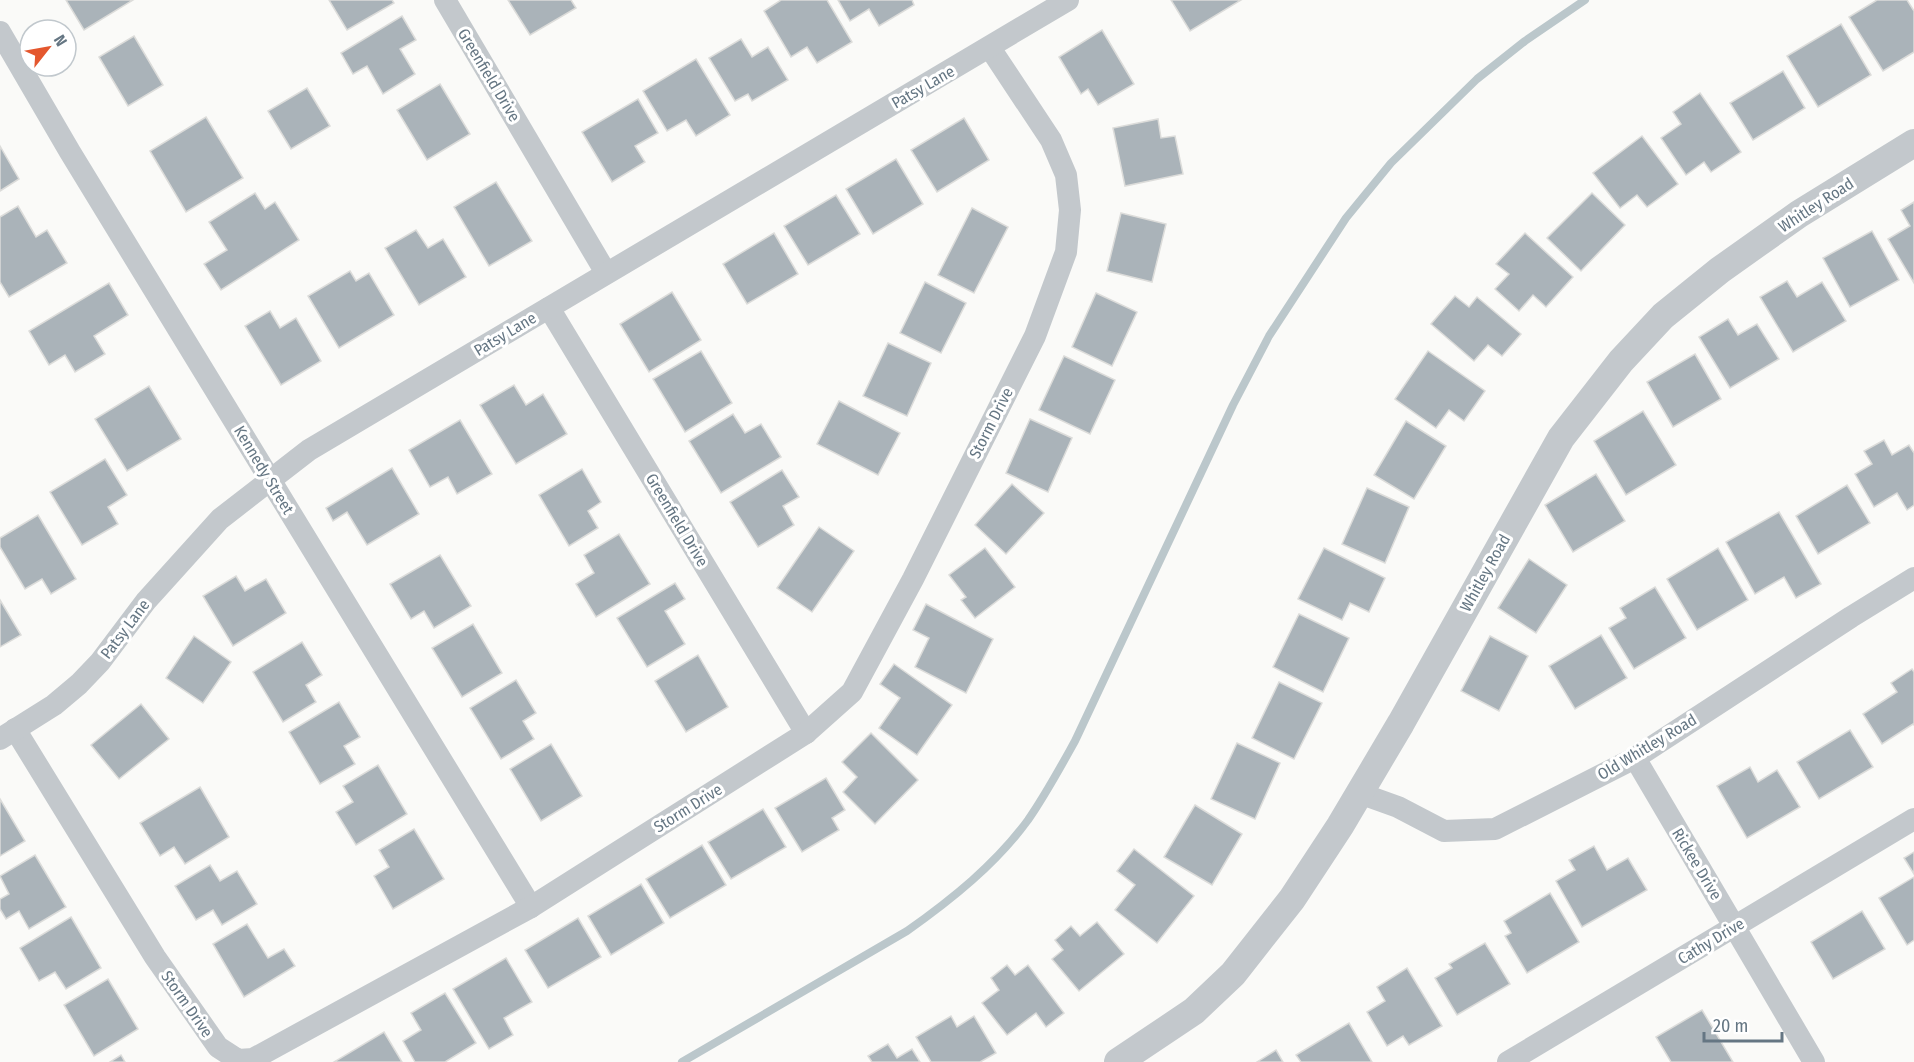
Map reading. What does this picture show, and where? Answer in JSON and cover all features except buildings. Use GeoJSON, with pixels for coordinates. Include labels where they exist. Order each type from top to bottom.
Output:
{"type":"FeatureCollection","features":[{"type":"Feature","properties":{"kind":"street","name":"Greenfield Drive"},"geometry":{"type":"LineString","coordinates":[[445,0],[606,273]]}},
{"type":"Feature","properties":{"kind":"street","name":"Patsy Lane"},"geometry":{"type":"LineString","coordinates":[[8,734],[54,705],[79,684],[100,662],[146,601],[219,519],[309,450],[1068,0]]}},
{"type":"Feature","properties":{"kind":"street","name":"Kennedy Street"},"geometry":{"type":"LineString","coordinates":[[0,32],[82,172],[531,907]]}},
{"type":"Feature","properties":{"kind":"street","name":"Storm Drive"},"geometry":{"type":"LineString","coordinates":[[8,734],[155,957],[218,1047],[238,1060],[253,1059],[531,907],[806,733],[852,692],[913,579],[1035,336],[1066,252],[1070,210],[1066,175],[1051,140],[990,48]]}},
{"type":"Feature","properties":{"kind":"street","name":"Whitley Road"},"geometry":{"type":"LineString","coordinates":[[1118,1062],[1194,1011],[1233,974],[1292,899],[1401,723],[1561,438],[1621,361],[1663,316],[1720,270],[1799,214],[1914,143]]}},
{"type":"Feature","properties":{"kind":"street","name":"Greenfield Drive"},"geometry":{"type":"LineString","coordinates":[[549,308],[806,733]]}},
{"type":"Feature","properties":{"kind":"street","name":"Old Whitley Road"},"geometry":{"type":"LineString","coordinates":[[1359,793],[1398,807],[1444,831],[1495,829],[1635,758],[1914,578]]}},
{"type":"Feature","properties":{"kind":"street","name":"Rickee Drive"},"geometry":{"type":"LineString","coordinates":[[1635,758],[1814,1062]]}},
{"type":"Feature","properties":{"kind":"street","name":"Cathy Drive"},"geometry":{"type":"LineString","coordinates":[[1508,1062],[1914,819]]}},
{"type":"Feature","properties":{"kind":"waterway"},"geometry":{"type":"LineString","coordinates":[[682,1062],[907,931],[940,907],[1002,852],[1028,820],[1075,741],[1233,405],[1269,336],[1346,218],[1391,163],[1477,79],[1525,41],[1585,0]]}}]}
